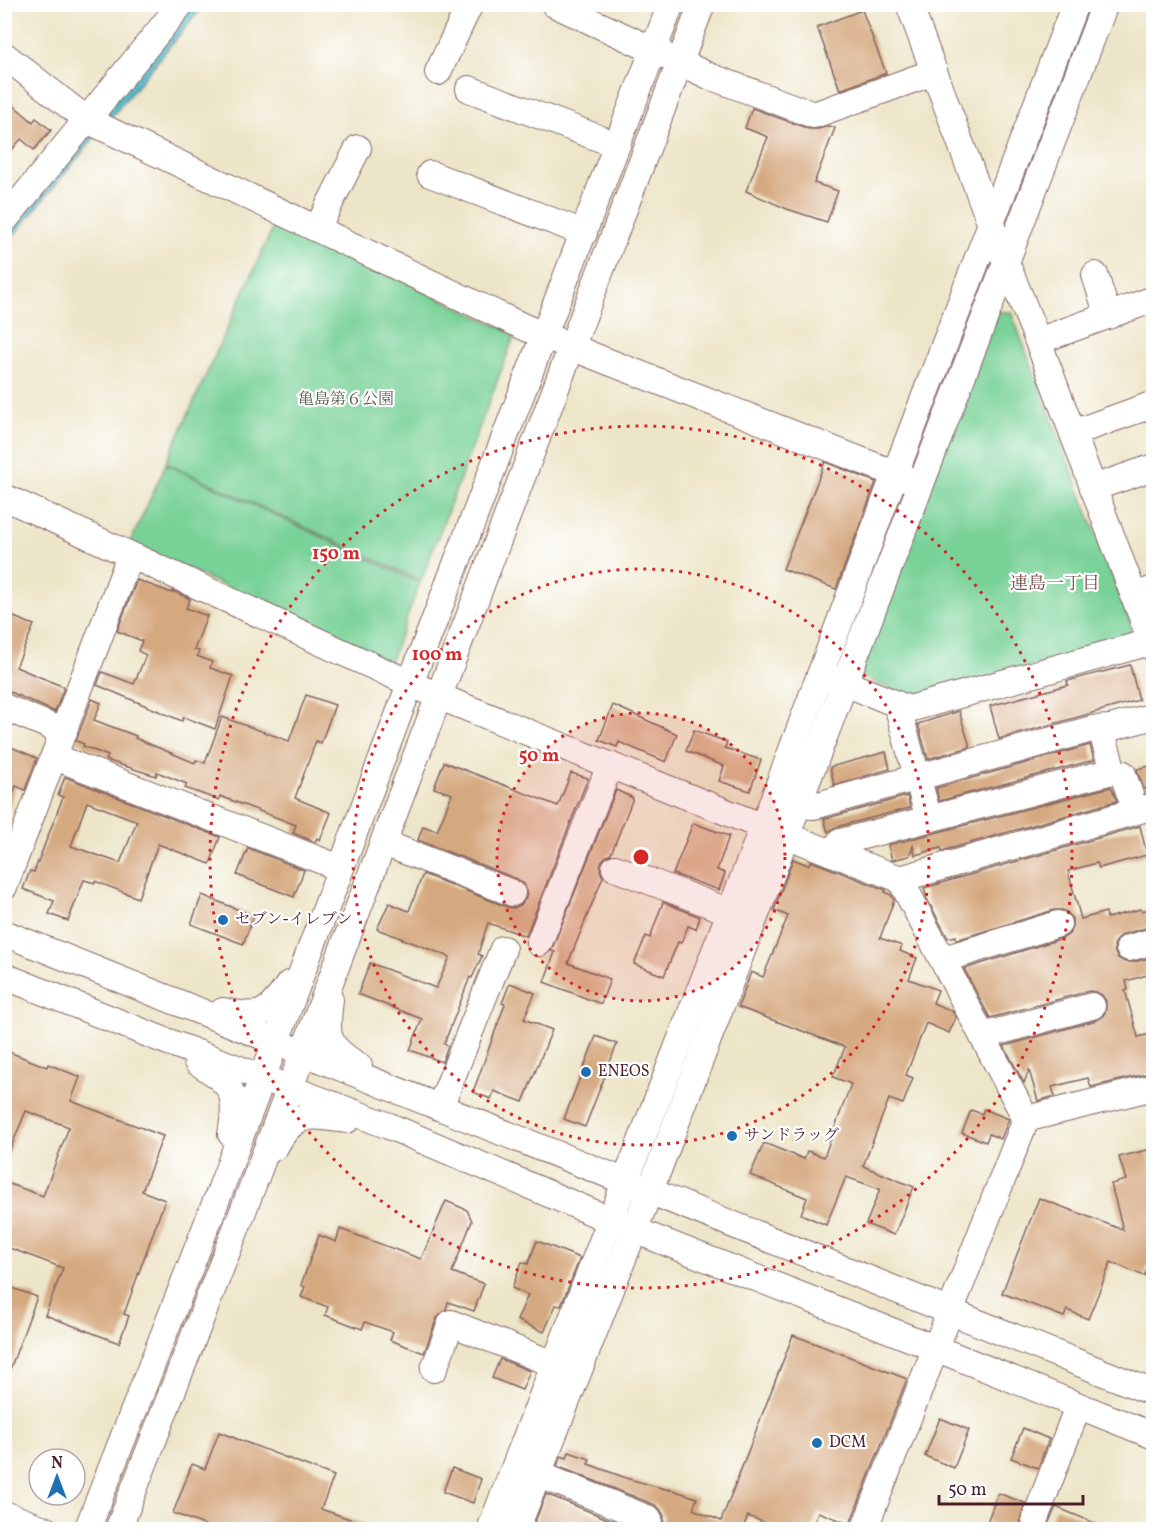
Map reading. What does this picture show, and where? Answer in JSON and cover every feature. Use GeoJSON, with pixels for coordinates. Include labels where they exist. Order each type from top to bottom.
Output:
{"type":"FeatureCollection","features":[{"type":"Feature","properties":{"kind":"street"},"geometry":{"type":"LineString","coordinates":[[4,221],[14,191],[95,124],[181,4]]}},
{"type":"Feature","properties":{"kind":"street"},"geometry":{"type":"LineString","coordinates":[[438,72],[470,4]]}},
{"type":"Feature","properties":{"kind":"street"},"geometry":{"type":"LineString","coordinates":[[554,4],[709,76],[814,115],[934,72]]}},
{"type":"Feature","properties":{"kind":"street"},"geometry":{"type":"LineString","coordinates":[[87,1530],[218,1196],[340,868],[671,4]]}},
{"type":"Feature","properties":{"kind":"street"},"geometry":{"type":"LineString","coordinates":[[118,1530],[440,697],[702,4]]}},
{"type":"Feature","properties":{"kind":"street"},"geometry":{"type":"LineString","coordinates":[[832,678],[909,709],[1153,644],[1143,592],[1093,488],[1038,341],[991,225],[909,4]]}},
{"type":"Feature","properties":{"kind":"street"},"geometry":{"type":"LineString","coordinates":[[520,1528],[538,1474],[650,1191],[775,831],[908,479],[991,225],[1076,4]]}},
{"type":"Feature","properties":{"kind":"street"},"geometry":{"type":"LineString","coordinates":[[908,479],[1006,259],[1104,4]]}},
{"type":"Feature","properties":{"kind":"street"},"geometry":{"type":"LineString","coordinates":[[4,55],[95,124],[545,336],[908,479]]}},
{"type":"Feature","properties":{"kind":"street"},"geometry":{"type":"LineString","coordinates":[[469,89],[617,145]]}},
{"type":"Feature","properties":{"kind":"street"},"geometry":{"type":"LineString","coordinates":[[317,229],[358,148]]}},
{"type":"Feature","properties":{"kind":"street"},"geometry":{"type":"LineString","coordinates":[[430,174],[584,233]]}},
{"type":"Feature","properties":{"kind":"street"},"geometry":{"type":"LineString","coordinates":[[1095,275],[1108,316]]}},
{"type":"Feature","properties":{"kind":"street"},"geometry":{"type":"LineString","coordinates":[[1038,341],[1154,299]]}},
{"type":"Feature","properties":{"kind":"street"},"geometry":{"type":"LineString","coordinates":[[1073,433],[1154,404]]}},
{"type":"Feature","properties":{"kind":"street"},"geometry":{"type":"LineString","coordinates":[[1093,488],[1154,467]]}},
{"type":"Feature","properties":{"kind":"street"},"geometry":{"type":"LineString","coordinates":[[4,497],[440,697],[900,879],[1154,806]]}},
{"type":"Feature","properties":{"kind":"street"},"geometry":{"type":"LineString","coordinates":[[4,887],[56,757],[130,556]]}},
{"type":"Feature","properties":{"kind":"street"},"geometry":{"type":"LineString","coordinates":[[490,1530],[730,912],[775,831],[799,805],[832,678]]}},
{"type":"Feature","properties":{"kind":"street"},"geometry":{"type":"LineString","coordinates":[[897,705],[929,819]]}},
{"type":"Feature","properties":{"kind":"street"},"geometry":{"type":"LineString","coordinates":[[4,707],[64,732]]}},
{"type":"Feature","properties":{"kind":"street"},"geometry":{"type":"LineString","coordinates":[[799,805],[814,806],[1092,729],[1101,729],[1154,716]]}},
{"type":"Feature","properties":{"kind":"street"},"geometry":{"type":"LineString","coordinates":[[1101,729],[1113,771]]}},
{"type":"Feature","properties":{"kind":"street"},"geometry":{"type":"LineString","coordinates":[[56,757],[340,868]]}},
{"type":"Feature","properties":{"kind":"street"},"geometry":{"type":"LineString","coordinates":[[539,943],[610,765]]}},
{"type":"Feature","properties":{"kind":"street"},"geometry":{"type":"LineString","coordinates":[[831,853],[840,842],[1113,771],[1123,774],[1130,795]]}},
{"type":"Feature","properties":{"kind":"street"},"geometry":{"type":"LineString","coordinates":[[384,843],[512,893]]}},
{"type":"Feature","properties":{"kind":"street"},"geometry":{"type":"LineString","coordinates":[[615,868],[730,912]]}},
{"type":"Feature","properties":{"kind":"street"},"geometry":{"type":"LineString","coordinates":[[864,1530],[1026,1119],[900,879]]}},
{"type":"Feature","properties":{"kind":"street"},"geometry":{"type":"LineString","coordinates":[[944,959],[1058,924]]}},
{"type":"Feature","properties":{"kind":"street"},"geometry":{"type":"LineString","coordinates":[[4,933],[1154,1393]]}},
{"type":"Feature","properties":{"kind":"street"},"geometry":{"type":"LineString","coordinates":[[440,1107],[503,949]]}},
{"type":"Feature","properties":{"kind":"street"},"geometry":{"type":"LineString","coordinates":[[173,1000],[246,1016],[265,1012],[274,1005],[307,957]]}},
{"type":"Feature","properties":{"kind":"street"},"geometry":{"type":"LineString","coordinates":[[334,967],[327,1025],[331,1044],[341,1055],[399,1091]]}},
{"type":"Feature","properties":{"kind":"street"},"geometry":{"type":"LineString","coordinates":[[4,976],[158,1038],[389,1126],[634,1230],[1154,1436]]}},
{"type":"Feature","properties":{"kind":"street"},"geometry":{"type":"LineString","coordinates":[[983,1036],[1092,1006]]}},
{"type":"Feature","properties":{"kind":"street"},"geometry":{"type":"LineString","coordinates":[[158,1038],[220,1076],[232,1091],[235,1106],[234,1119],[218,1196]]}},
{"type":"Feature","properties":{"kind":"street"},"geometry":{"type":"LineString","coordinates":[[1026,1119],[1154,1087]]}},
{"type":"Feature","properties":{"kind":"street"},"geometry":{"type":"LineString","coordinates":[[245,1206],[289,1125],[304,1117],[322,1116],[389,1126]]}},
{"type":"Feature","properties":{"kind":"street"},"geometry":{"type":"LineString","coordinates":[[434,1369],[451,1323],[553,1364]]}},
{"type":"Feature","properties":{"kind":"street"},"geometry":{"type":"LineString","coordinates":[[1035,1519],[1078,1406]]}},
{"type":"Feature","properties":{"kind":"street"},"geometry":{"type":"LineString","coordinates":[[538,1474],[649,1519]]}},
{"type":"Feature","properties":{"kind":"street"},"geometry":{"type":"LineString","coordinates":[[4,1514],[47,1530]]}},
{"type":"Feature","properties":{"kind":"green space","name":"亀島第６公園"},"geometry":{"type":"Polygon","coordinates":[[[276,221],[515,334],[421,581],[166,463],[276,221]]]}},
{"type":"Feature","properties":{"kind":"green space"},"geometry":{"type":"Polygon","coordinates":[[[997,312],[1011,312],[1132,628],[1127,640],[914,699],[862,677],[859,669],[997,312]]]}},
{"type":"Feature","properties":{"kind":"green space"},"geometry":{"type":"Polygon","coordinates":[[[166,464],[420,583],[390,662],[130,543],[166,464]]]}},
{"type":"Feature","properties":{"kind":"water"},"geometry":{"type":"Polygon","coordinates":[[[193,5],[204,5],[5,246],[5,235],[193,5]]]}},
{"type":"Feature","properties":{"kind":"water"},"geometry":{"type":"Polygon","coordinates":[[[1086,5],[1096,5],[1024,186],[1015,182],[1086,5]]]}},
{"type":"Feature","properties":{"kind":"building"},"geometry":{"type":"Polygon","coordinates":[[[862,10],[886,73],[840,90],[817,27],[862,10]]]}},
{"type":"Feature","properties":{"kind":"building"},"geometry":{"type":"Polygon","coordinates":[[[4,97],[33,122],[36,118],[51,130],[34,150],[21,139],[4,159],[4,97]]]}},
{"type":"Feature","properties":{"kind":"building"},"geometry":{"type":"Polygon","coordinates":[[[752,108],[809,129],[829,126],[835,128],[814,183],[838,191],[827,222],[787,209],[746,191],[768,137],[745,128],[752,108]]]}},
{"type":"Feature","properties":{"kind":"building"},"geometry":{"type":"Polygon","coordinates":[[[825,462],[876,482],[836,589],[783,569],[825,462]]]}},
{"type":"Feature","properties":{"kind":"building"},"geometry":{"type":"Polygon","coordinates":[[[137,580],[190,599],[186,608],[207,616],[194,650],[199,651],[197,656],[212,662],[210,668],[233,676],[215,729],[184,717],[182,721],[97,685],[102,672],[134,684],[146,655],[138,651],[142,641],[117,631],[137,580]]]}},
{"type":"Feature","properties":{"kind":"building"},"geometry":{"type":"Polygon","coordinates":[[[4,613],[34,625],[16,667],[64,687],[55,712],[6,690],[4,692],[4,613]]]}},
{"type":"Feature","properties":{"kind":"building"},"geometry":{"type":"Polygon","coordinates":[[[1130,665],[1139,700],[999,739],[990,706],[1068,685],[1067,681],[1130,665]]]}},
{"type":"Feature","properties":{"kind":"building"},"geometry":{"type":"Polygon","coordinates":[[[306,695],[335,705],[321,743],[316,741],[295,798],[331,813],[320,840],[317,838],[315,842],[293,833],[296,825],[220,796],[219,800],[185,788],[187,784],[157,772],[156,776],[106,760],[108,756],[76,741],[92,699],[101,703],[94,720],[195,763],[196,760],[205,763],[222,717],[289,741],[306,695]]]}},
{"type":"Feature","properties":{"kind":"building"},"geometry":{"type":"Polygon","coordinates":[[[613,705],[677,734],[666,762],[619,742],[617,747],[599,740],[613,705]]]}},
{"type":"Feature","properties":{"kind":"building"},"geometry":{"type":"Polygon","coordinates":[[[959,711],[970,747],[928,759],[918,724],[959,711]]]}},
{"type":"Feature","properties":{"kind":"building"},"geometry":{"type":"Polygon","coordinates":[[[694,730],[727,742],[725,748],[761,760],[750,791],[719,781],[724,766],[686,751],[694,730]]]}},
{"type":"Feature","properties":{"kind":"building"},"geometry":{"type":"Polygon","coordinates":[[[1090,745],[1094,760],[939,801],[936,788],[1090,745]]]}},
{"type":"Feature","properties":{"kind":"building"},"geometry":{"type":"Polygon","coordinates":[[[11,747],[37,758],[25,790],[16,786],[7,812],[4,812],[4,764],[11,747]]]}},
{"type":"Feature","properties":{"kind":"building"},"geometry":{"type":"Polygon","coordinates":[[[886,752],[890,769],[834,785],[830,767],[886,752]]]}},
{"type":"Feature","properties":{"kind":"building"},"geometry":{"type":"Polygon","coordinates":[[[444,762],[558,806],[571,773],[588,778],[526,936],[488,923],[478,954],[482,956],[472,978],[470,977],[444,1044],[448,1046],[442,1062],[410,1050],[422,1019],[358,994],[370,963],[436,988],[450,957],[377,929],[389,903],[409,911],[423,874],[507,907],[514,908],[521,905],[526,898],[527,891],[524,884],[517,879],[418,840],[423,826],[437,831],[452,794],[434,788],[444,762]]]}},
{"type":"Feature","properties":{"kind":"building"},"geometry":{"type":"Polygon","coordinates":[[[1154,765],[1154,787],[1144,789],[1137,769],[1154,765]]]}},
{"type":"Feature","properties":{"kind":"building"},"geometry":{"type":"Polygon","coordinates":[[[65,777],[220,837],[210,864],[158,844],[138,898],[95,881],[95,883],[84,880],[68,921],[49,914],[54,901],[23,889],[30,871],[34,872],[63,797],[58,795],[65,777]],[[87,802],[71,846],[120,863],[137,821],[87,802]]]}},
{"type":"Feature","properties":{"kind":"building"},"geometry":{"type":"Polygon","coordinates":[[[1111,787],[1117,801],[942,851],[941,848],[915,855],[913,846],[909,856],[892,860],[888,845],[1111,787]]]}},
{"type":"Feature","properties":{"kind":"building"},"geometry":{"type":"Polygon","coordinates":[[[616,790],[633,798],[611,854],[601,862],[600,870],[603,877],[568,963],[610,979],[601,1004],[544,982],[555,952],[551,951],[616,790]]]}},
{"type":"Feature","properties":{"kind":"building"},"geometry":{"type":"Polygon","coordinates":[[[907,796],[910,808],[836,827],[828,832],[824,819],[907,796]]]}},
{"type":"Feature","properties":{"kind":"building"},"geometry":{"type":"Polygon","coordinates":[[[693,823],[729,836],[717,870],[725,873],[719,890],[673,874],[693,823]]]}},
{"type":"Feature","properties":{"kind":"building"},"geometry":{"type":"Polygon","coordinates":[[[1140,826],[1147,855],[1099,868],[1097,863],[1068,871],[1081,919],[1106,912],[1107,918],[1154,908],[1154,926],[1124,934],[1114,945],[1118,958],[1125,962],[1154,957],[1154,973],[1126,981],[1128,990],[1125,990],[1138,1037],[1154,1033],[1154,1072],[1091,1087],[1088,1078],[1052,1087],[1055,1096],[1038,1101],[1029,1070],[1024,1083],[1004,1046],[1097,1020],[1106,1010],[1106,1001],[1102,995],[1089,991],[990,1018],[964,969],[1063,938],[1072,928],[1072,919],[1062,910],[1054,910],[956,940],[956,936],[948,938],[927,899],[924,888],[1140,826]]]}},
{"type":"Feature","properties":{"kind":"building"},"geometry":{"type":"Polygon","coordinates":[[[248,848],[304,870],[294,897],[237,875],[248,848]]]}},
{"type":"Feature","properties":{"kind":"building"},"geometry":{"type":"Polygon","coordinates":[[[793,859],[808,865],[811,861],[886,890],[885,892],[894,900],[880,938],[902,946],[900,951],[917,958],[909,979],[938,990],[933,1003],[952,1011],[956,1017],[949,1033],[926,1023],[906,1075],[913,1078],[903,1104],[889,1099],[863,1166],[914,1187],[894,1235],[866,1224],[880,1189],[846,1177],[826,1225],[801,1214],[807,1198],[750,1175],[764,1143],[804,1159],[807,1151],[824,1157],[851,1084],[833,1077],[845,1047],[738,1007],[751,972],[763,977],[788,916],[774,910],[793,859]]]}},
{"type":"Feature","properties":{"kind":"building","name":"セブン-イレブン"},"geometry":{"type":"Polygon","coordinates":[[[202,895],[254,916],[243,944],[191,924],[202,895]]]}},
{"type":"Feature","properties":{"kind":"building"},"geometry":{"type":"Polygon","coordinates":[[[663,902],[700,917],[696,929],[688,926],[681,943],[678,942],[664,976],[634,964],[646,936],[650,938],[663,902]]]}},
{"type":"Feature","properties":{"kind":"building"},"geometry":{"type":"Polygon","coordinates":[[[510,983],[535,993],[524,1019],[552,1030],[523,1102],[494,1091],[491,1099],[473,1092],[505,1004],[502,1003],[510,983]]]}},
{"type":"Feature","properties":{"kind":"building"},"geometry":{"type":"Polygon","coordinates":[[[596,1036],[617,1044],[585,1127],[564,1119],[596,1036]]]}},
{"type":"Feature","properties":{"kind":"building"},"geometry":{"type":"Polygon","coordinates":[[[4,1050],[80,1077],[71,1101],[163,1136],[142,1191],[165,1200],[124,1314],[129,1316],[119,1343],[45,1315],[63,1268],[4,1246],[4,1182],[43,1196],[69,1127],[26,1111],[4,1164],[4,1050]]]}},
{"type":"Feature","properties":{"kind":"building"},"geometry":{"type":"Polygon","coordinates":[[[984,1109],[1009,1119],[1001,1139],[989,1134],[986,1142],[962,1133],[971,1110],[982,1114],[984,1109]]]}},
{"type":"Feature","properties":{"kind":"building"},"geometry":{"type":"Polygon","coordinates":[[[1147,1150],[1154,1175],[1154,1252],[1144,1276],[1111,1262],[1088,1319],[1067,1310],[1064,1317],[1002,1293],[1039,1198],[1123,1230],[1111,1184],[1126,1180],[1119,1157],[1147,1150]]]}},
{"type":"Feature","properties":{"kind":"building"},"geometry":{"type":"Polygon","coordinates":[[[446,1201],[467,1210],[472,1221],[452,1272],[484,1284],[474,1311],[448,1302],[446,1310],[437,1318],[424,1353],[390,1340],[393,1332],[365,1322],[362,1329],[325,1315],[328,1307],[301,1297],[305,1287],[301,1285],[319,1235],[336,1242],[340,1229],[421,1259],[446,1201]]]}},
{"type":"Feature","properties":{"kind":"building"},"geometry":{"type":"Polygon","coordinates":[[[537,1241],[580,1258],[561,1306],[556,1305],[544,1332],[517,1320],[528,1295],[512,1288],[522,1262],[528,1264],[537,1241]]]}},
{"type":"Feature","properties":{"kind":"building"},"geometry":{"type":"Polygon","coordinates":[[[10,1287],[37,1297],[6,1380],[4,1379],[4,1302],[10,1287]]]}},
{"type":"Feature","properties":{"kind":"building","name":"DCM"},"geometry":{"type":"Polygon","coordinates":[[[793,1335],[907,1379],[850,1524],[818,1512],[811,1530],[783,1530],[748,1516],[742,1530],[677,1530],[663,1525],[664,1516],[655,1505],[557,1466],[561,1456],[567,1458],[569,1452],[590,1459],[588,1464],[629,1479],[697,1498],[693,1509],[721,1521],[793,1335]]]}},
{"type":"Feature","properties":{"kind":"building"},"geometry":{"type":"Polygon","coordinates":[[[500,1359],[530,1371],[522,1390],[492,1378],[500,1359]]]}},
{"type":"Feature","properties":{"kind":"building"},"geometry":{"type":"Polygon","coordinates":[[[940,1418],[969,1430],[954,1468],[925,1456],[940,1418]]]}},
{"type":"Feature","properties":{"kind":"building"},"geometry":{"type":"Polygon","coordinates":[[[1023,1428],[1049,1439],[1038,1468],[1011,1458],[1023,1428]]]}},
{"type":"Feature","properties":{"kind":"building"},"geometry":{"type":"Polygon","coordinates":[[[219,1432],[334,1476],[321,1509],[373,1527],[373,1530],[217,1530],[173,1513],[192,1464],[205,1469],[219,1432]]]}},
{"type":"Feature","properties":{"kind":"building"},"geometry":{"type":"Polygon","coordinates":[[[452,1468],[481,1479],[473,1503],[443,1492],[452,1468]]]}},
{"type":"Feature","properties":{"kind":"building"},"geometry":{"type":"Polygon","coordinates":[[[998,1493],[1025,1503],[1020,1521],[1025,1530],[1006,1530],[987,1522],[998,1493]]]}},
{"type":"Feature","properties":{"kind":"building"},"geometry":{"type":"Polygon","coordinates":[[[546,1494],[635,1530],[550,1530],[534,1524],[546,1494]]]}},
{"type":"Feature","properties":{"kind":"building"},"geometry":{"type":"Polygon","coordinates":[[[1056,1507],[1109,1529],[1109,1530],[1045,1530],[1056,1507]]]}},
{"type":"Feature","properties":{"kind":"place","name":"セブン-イレブン"},"geometry":{"type":"Point","coordinates":[223,920]}},
{"type":"Feature","properties":{"kind":"place","name":"ENEOS"},"geometry":{"type":"Point","coordinates":[586,1072]}},
{"type":"Feature","properties":{"kind":"place","name":"サンドラッグ"},"geometry":{"type":"Point","coordinates":[732,1136]}},
{"type":"Feature","properties":{"kind":"place","name":"DCM"},"geometry":{"type":"Point","coordinates":[817,1443]}},
{"type":"Feature","properties":{"kind":"district","name":"連島一丁目"},"geometry":{"type":"Point","coordinates":[1055,584]}}]}
